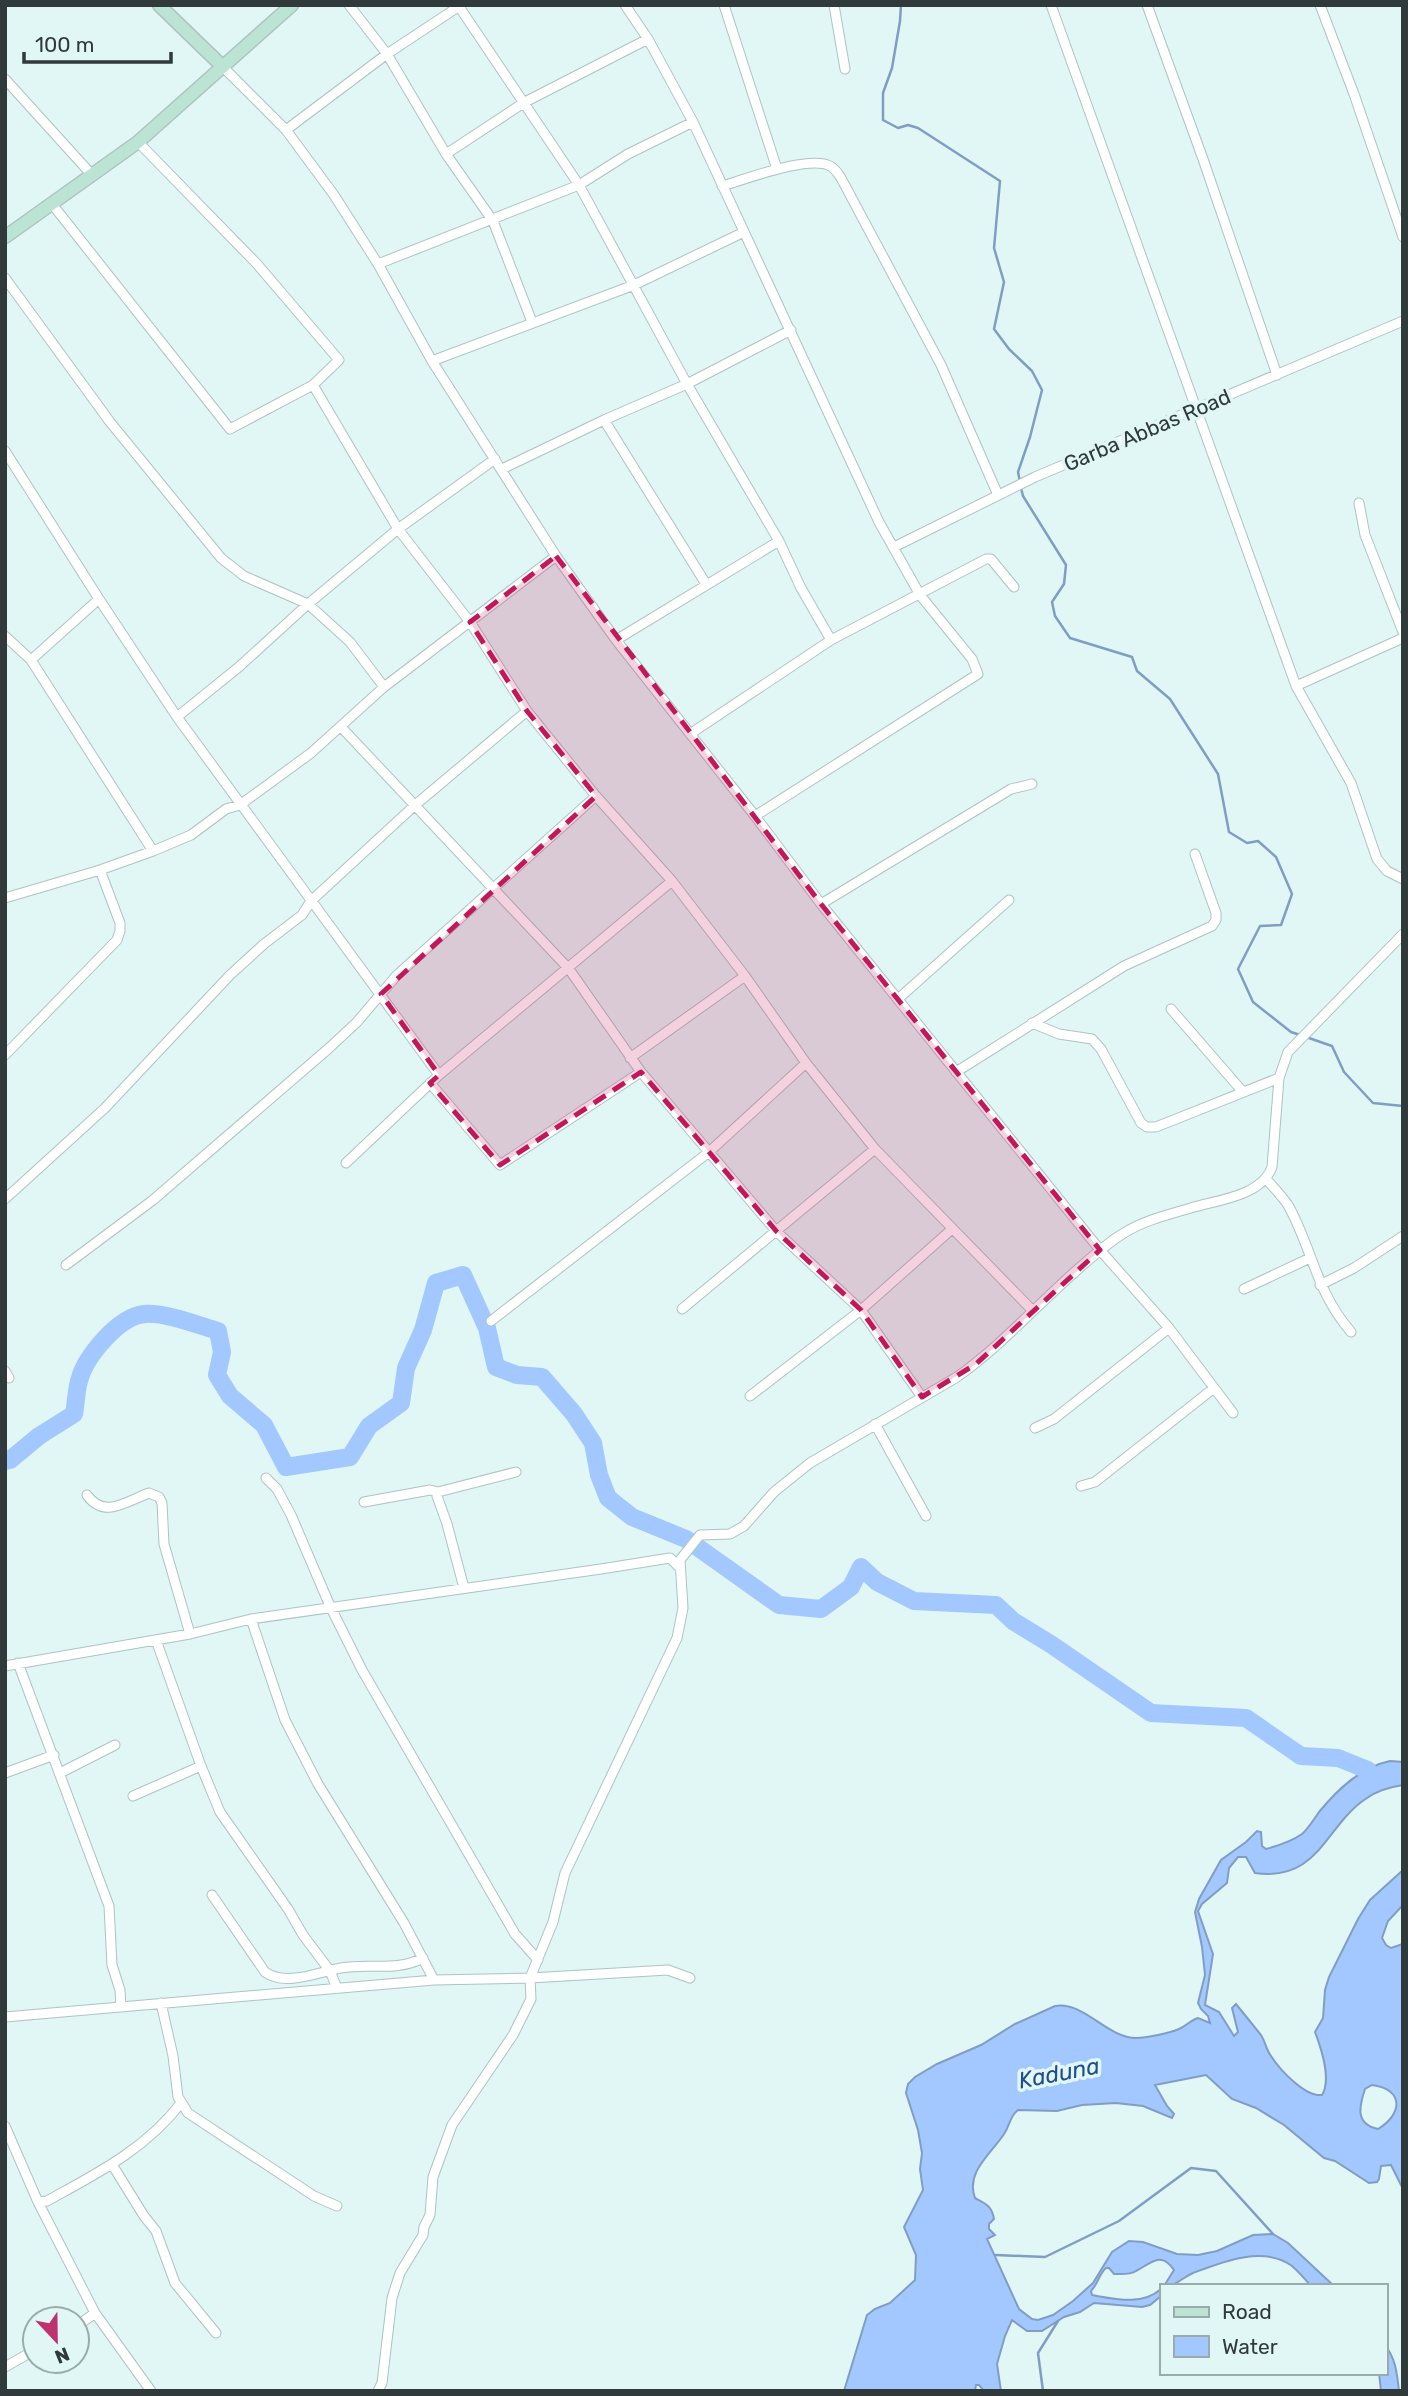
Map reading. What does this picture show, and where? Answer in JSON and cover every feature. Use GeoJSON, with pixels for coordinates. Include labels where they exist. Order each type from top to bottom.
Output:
{"type":"FeatureCollection","features":[{"type":"Feature","properties":{"kind":"street"},"geometry":{"type":"LineString","coordinates":[[159,5],[286,130],[334,195],[378,264],[432,361],[556,556],[615,640],[755,816],[821,904],[1100,1250],[1169,1328],[1233,1413]]}},
{"type":"Feature","properties":{"kind":"street"},"geometry":{"type":"LineString","coordinates":[[5,237],[138,142],[292,5]]}},
{"type":"Feature","properties":{"kind":"street"},"geometry":{"type":"LineString","coordinates":[[349,5],[387,54],[446,155],[493,221],[532,322]]}},
{"type":"Feature","properties":{"kind":"street"},"geometry":{"type":"LineString","coordinates":[[625,5],[648,39],[693,122],[878,522],[920,595],[972,659],[978,674],[755,816]]}},
{"type":"Feature","properties":{"kind":"street"},"geometry":{"type":"LineString","coordinates":[[724,5],[778,169]]}},
{"type":"Feature","properties":{"kind":"street"},"geometry":{"type":"LineString","coordinates":[[834,5],[845,69]]}},
{"type":"Feature","properties":{"kind":"street"},"geometry":{"type":"LineString","coordinates":[[1051,5],[1296,686],[1351,783],[1377,859],[1387,871],[1403,878]]}},
{"type":"Feature","properties":{"kind":"street"},"geometry":{"type":"LineString","coordinates":[[1147,5],[1277,375]]}},
{"type":"Feature","properties":{"kind":"street"},"geometry":{"type":"LineString","coordinates":[[1320,5],[1403,237]]}},
{"type":"Feature","properties":{"kind":"street"},"geometry":{"type":"LineString","coordinates":[[286,130],[387,54],[459,6],[579,185],[687,384],[779,541],[801,588],[831,640]]}},
{"type":"Feature","properties":{"kind":"street"},"geometry":{"type":"LineString","coordinates":[[446,155],[525,102],[648,39]]}},
{"type":"Feature","properties":{"kind":"street"},"geometry":{"type":"LineString","coordinates":[[5,79],[93,175]]}},
{"type":"Feature","properties":{"kind":"street"},"geometry":{"type":"LineString","coordinates":[[378,264],[579,185],[628,154],[693,122]]}},
{"type":"Feature","properties":{"kind":"street"},"geometry":{"type":"LineString","coordinates":[[52,204],[230,429],[313,385],[339,360],[257,264],[138,142]]}},
{"type":"Feature","properties":{"kind":"street"},"geometry":{"type":"LineString","coordinates":[[722,186],[778,169],[817,162],[832,166],[841,178],[940,365],[998,495]]}},
{"type":"Feature","properties":{"kind":"street"},"geometry":{"type":"LineString","coordinates":[[432,361],[634,285],[744,232]]}},
{"type":"Feature","properties":{"kind":"street"},"geometry":{"type":"LineString","coordinates":[[5,278],[110,422],[221,558],[244,576],[308,604],[351,642],[384,687]]}},
{"type":"Feature","properties":{"kind":"street","name":"Garba Abbas Road"},"geometry":{"type":"LineString","coordinates":[[894,547],[1035,477],[1403,321]]}},
{"type":"Feature","properties":{"kind":"street"},"geometry":{"type":"LineString","coordinates":[[502,469],[687,384],[791,330]]}},
{"type":"Feature","properties":{"kind":"street"},"geometry":{"type":"LineString","coordinates":[[313,385],[398,529],[470,622],[527,711],[596,796],[672,881],[745,976],[806,1063],[875,1149],[1032,1311]]}},
{"type":"Feature","properties":{"kind":"street"},"geometry":{"type":"LineString","coordinates":[[604,420],[706,584]]}},
{"type":"Feature","properties":{"kind":"street"},"geometry":{"type":"LineString","coordinates":[[5,451],[177,717],[439,1075]]}},
{"type":"Feature","properties":{"kind":"street"},"geometry":{"type":"LineString","coordinates":[[177,717],[398,529],[495,458]]}},
{"type":"Feature","properties":{"kind":"street"},"geometry":{"type":"LineString","coordinates":[[1359,503],[1365,535],[1403,632]]}},
{"type":"Feature","properties":{"kind":"street"},"geometry":{"type":"LineString","coordinates":[[615,640],[779,541]]}},
{"type":"Feature","properties":{"kind":"street"},"geometry":{"type":"LineString","coordinates":[[5,898],[100,870],[191,835],[226,809],[240,805],[342,728],[384,687],[556,556]]}},
{"type":"Feature","properties":{"kind":"street"},"geometry":{"type":"LineString","coordinates":[[690,734],[831,640],[986,559],[991,559],[999,566],[1014,587]]}},
{"type":"Feature","properties":{"kind":"street"},"geometry":{"type":"LineString","coordinates":[[31,660],[99,599]]}},
{"type":"Feature","properties":{"kind":"street"},"geometry":{"type":"LineString","coordinates":[[5,636],[31,660],[153,850]]}},
{"type":"Feature","properties":{"kind":"street"},"geometry":{"type":"LineString","coordinates":[[1296,686],[1403,638]]}},
{"type":"Feature","properties":{"kind":"street"},"geometry":{"type":"LineString","coordinates":[[6,1197],[105,1108],[230,975],[302,915],[311,901],[414,806],[527,711]]}},
{"type":"Feature","properties":{"kind":"street"},"geometry":{"type":"LineString","coordinates":[[342,728],[569,969],[641,1072],[777,1232],[861,1310],[922,1397]]}},
{"type":"Feature","properties":{"kind":"street"},"geometry":{"type":"LineString","coordinates":[[821,904],[1011,789],[1032,784]]}},
{"type":"Feature","properties":{"kind":"street"},"geometry":{"type":"LineString","coordinates":[[66,1265],[153,1200],[328,1049],[357,1022],[397,975],[596,796]]}},
{"type":"Feature","properties":{"kind":"street"},"geometry":{"type":"LineString","coordinates":[[957,1072],[1124,966],[1212,926],[1216,913],[1195,854]]}},
{"type":"Feature","properties":{"kind":"street"},"geometry":{"type":"LineString","coordinates":[[5,1055],[117,940],[120,923],[100,870]]}},
{"type":"Feature","properties":{"kind":"street"},"geometry":{"type":"LineString","coordinates":[[346,1163],[439,1075],[672,881]]}},
{"type":"Feature","properties":{"kind":"street"},"geometry":{"type":"LineString","coordinates":[[898,999],[1009,900]]}},
{"type":"Feature","properties":{"kind":"street"},"geometry":{"type":"LineString","coordinates":[[378,2391],[382,2383],[392,2298],[400,2273],[423,2235],[430,2215],[433,2177],[452,2125],[513,2035],[531,1999],[530,1978],[553,1922],[565,1873],[677,1638],[683,1608],[680,1564],[700,1535],[730,1534],[744,1526],[774,1493],[810,1463],[976,1364],[1100,1250],[1125,1232],[1163,1216],[1229,1198],[1267,1180],[1272,1167],[1279,1078],[1288,1052],[1403,934]]}},
{"type":"Feature","properties":{"kind":"street"},"geometry":{"type":"LineString","coordinates":[[630,1058],[745,976]]}},
{"type":"Feature","properties":{"kind":"street"},"geometry":{"type":"LineString","coordinates":[[1171,1009],[1243,1093]]}},
{"type":"Feature","properties":{"kind":"street"},"geometry":{"type":"LineString","coordinates":[[1032,1023],[1059,1034],[1092,1038],[1101,1049],[1141,1123],[1147,1127],[1156,1127],[1279,1078]]}},
{"type":"Feature","properties":{"kind":"street"},"geometry":{"type":"LineString","coordinates":[[491,1321],[709,1152],[806,1063]]}},
{"type":"Feature","properties":{"kind":"street"},"geometry":{"type":"LineString","coordinates":[[430,1083],[500,1165],[641,1072]]}},
{"type":"Feature","properties":{"kind":"street"},"geometry":{"type":"LineString","coordinates":[[682,1309],[875,1149]]}},
{"type":"Feature","properties":{"kind":"street"},"geometry":{"type":"LineString","coordinates":[[1267,1180],[1288,1206],[1320,1285],[1335,1312],[1351,1332]]}},
{"type":"Feature","properties":{"kind":"street"},"geometry":{"type":"LineString","coordinates":[[750,1396],[861,1310],[952,1229]]}},
{"type":"Feature","properties":{"kind":"street"},"geometry":{"type":"LineString","coordinates":[[1320,1285],[1354,1268],[1403,1236]]}},
{"type":"Feature","properties":{"kind":"street"},"geometry":{"type":"LineString","coordinates":[[1244,1289],[1310,1258]]}},
{"type":"Feature","properties":{"kind":"street"},"geometry":{"type":"LineString","coordinates":[[1035,1429],[1054,1419],[1169,1328]]}},
{"type":"Feature","properties":{"kind":"street"},"geometry":{"type":"LineString","coordinates":[[1081,1486],[1095,1482],[1214,1388]]}},
{"type":"Feature","properties":{"kind":"street"},"geometry":{"type":"LineString","coordinates":[[875,1424],[926,1516]]}},
{"type":"Feature","properties":{"kind":"street"},"geometry":{"type":"LineString","coordinates":[[364,1502],[430,1490],[438,1492],[516,1472]]}},
{"type":"Feature","properties":{"kind":"street"},"geometry":{"type":"LineString","coordinates":[[266,1478],[277,1489],[291,1515],[330,1606],[362,1670],[515,1934],[538,1960]]}},
{"type":"Feature","properties":{"kind":"street"},"geometry":{"type":"LineString","coordinates":[[438,1492],[464,1588]]}},
{"type":"Feature","properties":{"kind":"street"},"geometry":{"type":"LineString","coordinates":[[87,1495],[98,1507],[106,1509],[149,1493],[159,1497],[162,1503],[164,1544],[190,1634]]}},
{"type":"Feature","properties":{"kind":"street"},"geometry":{"type":"LineString","coordinates":[[5,1666],[190,1634],[251,1619],[330,1606],[601,1569],[647,1560],[670,1558],[680,1564]]}},
{"type":"Feature","properties":{"kind":"street"},"geometry":{"type":"LineString","coordinates":[[251,1619],[285,1720],[318,1784],[404,1923],[434,1980]]}},
{"type":"Feature","properties":{"kind":"street"},"geometry":{"type":"LineString","coordinates":[[156,1640],[201,1766],[226,1824],[330,1970],[337,1988]]}},
{"type":"Feature","properties":{"kind":"street"},"geometry":{"type":"LineString","coordinates":[[18,1663],[109,1906],[112,1965],[120,1990],[121,2007]]}},
{"type":"Feature","properties":{"kind":"street"},"geometry":{"type":"LineString","coordinates":[[60,1773],[115,1745]]}},
{"type":"Feature","properties":{"kind":"street"},"geometry":{"type":"LineString","coordinates":[[5,1773],[54,1755]]}},
{"type":"Feature","properties":{"kind":"street"},"geometry":{"type":"LineString","coordinates":[[133,1796],[201,1766]]}},
{"type":"Feature","properties":{"kind":"street"},"geometry":{"type":"LineString","coordinates":[[212,1895],[265,1972],[272,1977],[312,1976],[343,1968],[401,1967],[423,1958]]}},
{"type":"Feature","properties":{"kind":"street"},"geometry":{"type":"LineString","coordinates":[[5,2017],[434,1980],[530,1978],[668,1970],[690,1978]]}},
{"type":"Feature","properties":{"kind":"street"},"geometry":{"type":"LineString","coordinates":[[161,2003],[181,2103],[188,2113],[303,2189],[337,2206]]}},
{"type":"Feature","properties":{"kind":"street"},"geometry":{"type":"LineString","coordinates":[[38,2202],[47,2201],[113,2166],[142,2143],[181,2103]]}},
{"type":"Feature","properties":{"kind":"street"},"geometry":{"type":"LineString","coordinates":[[5,2126],[38,2202],[95,2313],[151,2391]]}},
{"type":"Feature","properties":{"kind":"street"},"geometry":{"type":"LineString","coordinates":[[113,2166],[156,2231],[175,2283],[216,2333]]}},
{"type":"Feature","properties":{"kind":"street"},"geometry":{"type":"LineString","coordinates":[[91,2316],[95,2313]]}},
{"type":"Feature","properties":{"kind":"street"},"geometry":{"type":"LineString","coordinates":[[5,2367],[21,2358]]}},
{"type":"Feature","properties":{"kind":"highlighted area"},"geometry":{"type":"Polygon","coordinates":[[[556,556],[821,904],[1100,1250],[976,1364],[922,1397],[861,1310],[777,1232],[641,1072],[500,1165],[430,1083],[439,1075],[381,994],[596,796],[527,711],[470,622],[556,556]]]}},
{"type":"Feature","properties":{"kind":"water","name":"Kaduna"},"geometry":{"type":"Polygon","coordinates":[[[1390,1761],[1403,1762],[1403,1785],[1384,1789],[1367,1798],[1341,1822],[1320,1849],[1294,1869],[1277,1873],[1255,1873],[1246,1857],[1238,1857],[1229,1868],[1227,1883],[1202,1904],[1198,1911],[1213,1954],[1205,2005],[1219,2012],[1234,2036],[1238,2032],[1232,2008],[1236,2004],[1261,2035],[1280,2068],[1308,2092],[1322,2095],[1326,2072],[1315,2032],[1323,2018],[1329,1977],[1370,1900],[1403,1870],[1403,1905],[1388,1921],[1382,1938],[1391,1948],[1403,1944],[1403,2189],[1391,2165],[1381,2166],[1377,2182],[1369,2183],[1335,2161],[1324,2158],[1284,2125],[1256,2108],[1232,2099],[1206,2075],[1155,2085],[1174,2114],[1172,2118],[1143,2106],[1116,2103],[1082,2105],[1057,2111],[1018,2110],[1004,2134],[981,2163],[973,2189],[975,2198],[992,2211],[994,2219],[989,2224],[989,2229],[995,2235],[987,2239],[1019,2309],[1032,2319],[1038,2320],[1053,2315],[1073,2301],[1093,2283],[1112,2252],[1129,2241],[1143,2242],[1177,2254],[1198,2255],[1217,2251],[1253,2235],[1273,2234],[1288,2243],[1332,2284],[1309,2284],[1292,2266],[1281,2260],[1256,2256],[1229,2260],[1193,2273],[1174,2284],[1165,2284],[1174,2270],[1165,2261],[1155,2260],[1128,2274],[1114,2274],[1106,2268],[1091,2291],[1092,2295],[1137,2299],[1160,2290],[1160,2297],[1150,2305],[1142,2307],[1094,2303],[1042,2331],[1027,2331],[1012,2320],[997,2364],[1001,2391],[984,2391],[976,2385],[975,2391],[844,2391],[867,2315],[890,2303],[915,2280],[916,2255],[904,2227],[923,2190],[920,2169],[922,2153],[906,2093],[908,2084],[937,2064],[981,2045],[1015,2024],[1055,2006],[1076,2009],[1115,2032],[1136,2038],[1175,2031],[1198,2018],[1210,2023],[1198,2003],[1205,1975],[1195,1912],[1199,1899],[1221,1860],[1257,1831],[1261,1832],[1262,1846],[1266,1849],[1298,1837],[1342,1787],[1369,1768],[1390,1761]],[[1372,2085],[1365,2089],[1360,2108],[1362,2119],[1371,2127],[1378,2129],[1396,2110],[1395,2097],[1390,2091],[1372,2085]]]}},
{"type":"Feature","properties":{"kind":"water"},"geometry":{"type":"Polygon","coordinates":[[[1387,2348],[1394,2361],[1399,2391],[1381,2391],[1379,2375],[1387,2375],[1387,2348]]]}},
{"type":"Feature","properties":{"kind":"waterway"},"geometry":{"type":"LineString","coordinates":[[901,5],[892,68],[883,93],[883,120],[898,128],[908,125],[918,128],[1000,181],[994,248],[1004,282],[994,329],[1009,349],[1032,371],[1042,390],[1018,472],[1020,482]]}},
{"type":"Feature","properties":{"kind":"waterway"},"geometry":{"type":"LineString","coordinates":[[1021,488],[1023,496],[1066,565],[1064,584],[1052,602],[1055,616],[1070,638],[1132,657],[1137,671],[1170,699],[1218,774],[1229,832],[1247,843],[1258,841],[1276,857],[1292,894],[1281,925],[1260,926],[1238,969],[1253,1002],[1291,1032],[1300,1035]]}},
{"type":"Feature","properties":{"kind":"waterway"},"geometry":{"type":"LineString","coordinates":[[1306,1037],[1332,1046],[1344,1072],[1373,1103],[1403,1106]]}},
{"type":"Feature","properties":{"kind":"waterway"},"geometry":{"type":"LineString","coordinates":[[5,1461],[74,1414],[82,1371],[95,1350],[124,1322],[144,1314],[171,1317],[218,1331],[222,1352],[217,1375],[230,1396],[264,1425],[286,1467],[350,1457],[369,1426],[401,1403],[406,1368],[423,1330],[436,1283],[463,1275],[487,1328],[496,1367],[517,1375],[542,1377],[574,1414],[593,1443],[599,1475],[608,1498],[632,1517],[686,1539],[779,1605],[821,1609],[851,1587],[861,1567],[877,1582],[914,1601],[996,1605],[1013,1621],[1151,1713],[1246,1718],[1301,1756],[1338,1758],[1368,1770]]}},
{"type":"Feature","properties":{"kind":"waterway"},"geometry":{"type":"LineString","coordinates":[[996,2255],[1045,2257],[1119,2221],[1191,2168],[1216,2171],[1273,2234]]}},
{"type":"Feature","properties":{"kind":"waterway"},"geometry":{"type":"LineString","coordinates":[[1043,2391],[1038,2353],[1058,2321]]}}]}
